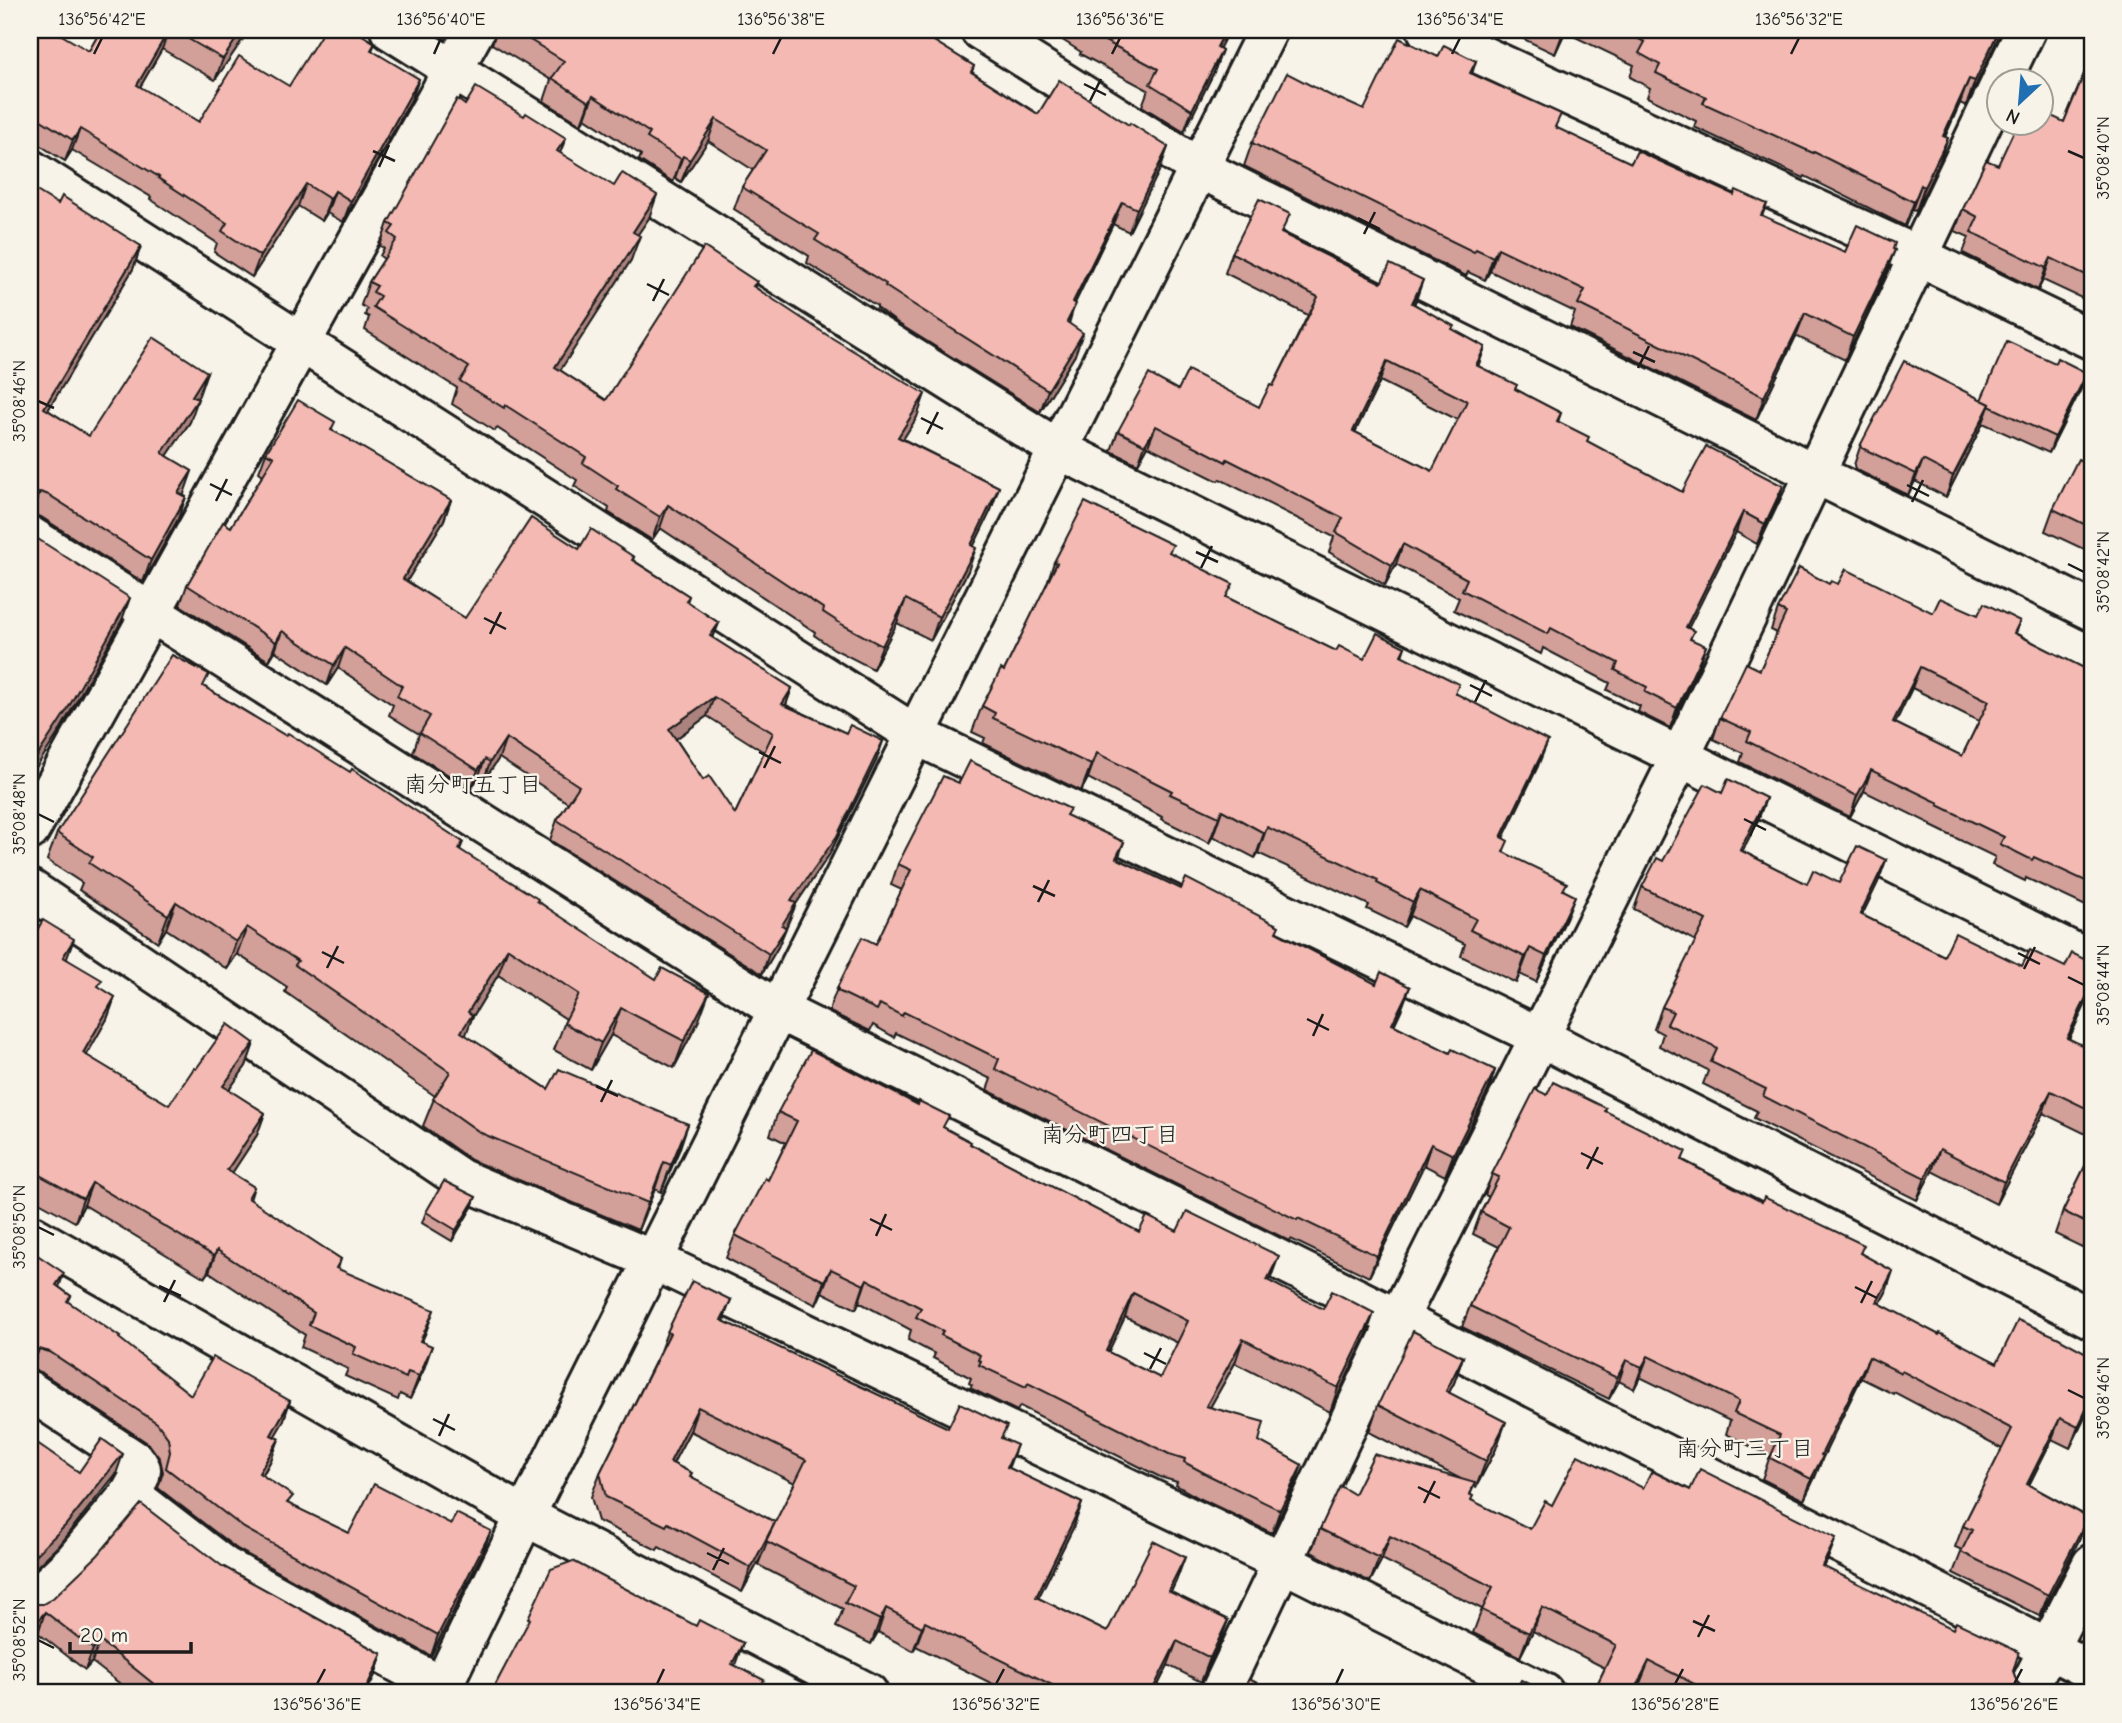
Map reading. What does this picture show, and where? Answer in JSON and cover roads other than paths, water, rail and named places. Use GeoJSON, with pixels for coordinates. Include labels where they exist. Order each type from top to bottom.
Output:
{"type":"FeatureCollection","features":[{"type":"Feature","properties":{"kind":"street"},"geometry":{"type":"LineString","coordinates":[[390,30],[1058,449],[2092,961]]}},
{"type":"Feature","properties":{"kind":"street"},"geometry":{"type":"LineString","coordinates":[[30,830],[475,30]]}},
{"type":"Feature","properties":{"kind":"street"},"geometry":{"type":"LineString","coordinates":[[980,30],[1199,168],[2092,611]]}},
{"type":"Feature","properties":{"kind":"street"},"geometry":{"type":"LineString","coordinates":[[130,1494],[225,1567],[440,1690],[1268,30]]}},
{"type":"Feature","properties":{"kind":"street"},"geometry":{"type":"LineString","coordinates":[[1427,30],[1919,256],[2092,340]]}},
{"type":"Feature","properties":{"kind":"street"},"geometry":{"type":"LineString","coordinates":[[2009,66],[2026,30]]}},
{"type":"Feature","properties":{"kind":"street"},"geometry":{"type":"LineString","coordinates":[[1220,1693],[1398,1320],[1680,757],[1986,115]]}},
{"type":"Feature","properties":{"kind":"street"},"geometry":{"type":"LineString","coordinates":[[30,169],[915,735],[1539,1037],[2092,1319]]}},
{"type":"Feature","properties":{"kind":"street"},"geometry":{"type":"LineString","coordinates":[[30,536],[778,1010],[2092,1671]]}},
{"type":"Feature","properties":{"kind":"street"},"geometry":{"type":"LineString","coordinates":[[30,889],[461,1180],[653,1260],[1282,1562],[1544,1693]]}},
{"type":"Feature","properties":{"kind":"street"},"geometry":{"type":"LineString","coordinates":[[30,1234],[525,1516],[868,1693]]}},
{"type":"Feature","properties":{"kind":"street"},"geometry":{"type":"LineString","coordinates":[[30,1391],[137,1462],[141,1469],[130,1494],[74,1561],[30,1603]]}},
{"type":"Feature","properties":{"kind":"street"},"geometry":{"type":"LineString","coordinates":[[2026,1693],[2092,1564]]}},
{"type":"Feature","properties":{"kind":"district","name":"南分町五丁目"},"geometry":{"type":"Point","coordinates":[473,784]}},
{"type":"Feature","properties":{"kind":"district","name":"南分町四丁目"},"geometry":{"type":"Point","coordinates":[1110,1134]}},
{"type":"Feature","properties":{"kind":"district","name":"南分町三丁目"},"geometry":{"type":"Point","coordinates":[1745,1448]}}]}
